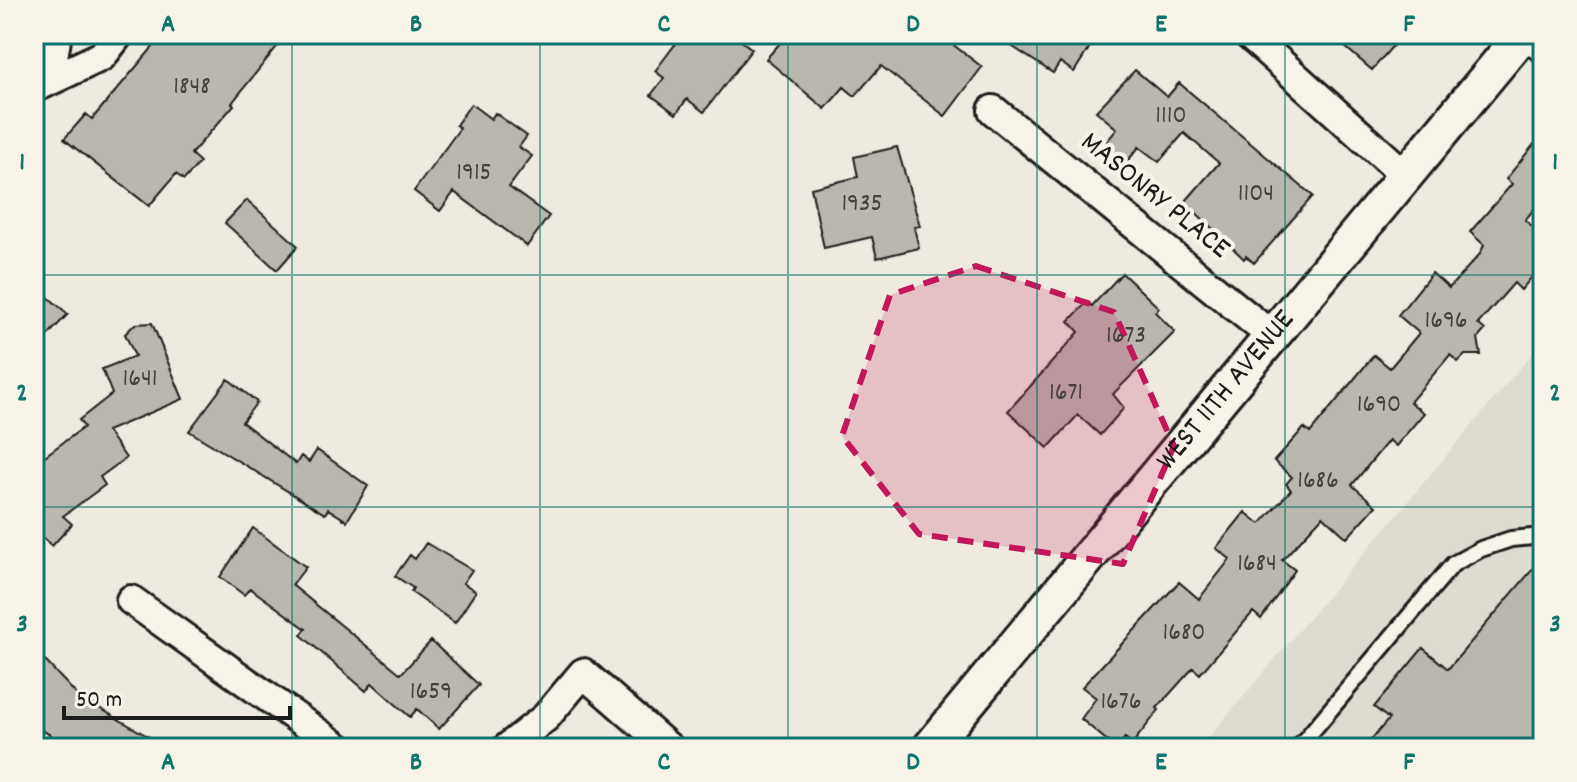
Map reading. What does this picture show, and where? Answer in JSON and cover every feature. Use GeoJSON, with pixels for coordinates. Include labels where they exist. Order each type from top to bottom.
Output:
{"type":"FeatureCollection","features":[{"type":"Feature","properties":{"kind":"street"},"geometry":{"type":"LineString","coordinates":[[42,84],[57,34]]}},
{"type":"Feature","properties":{"kind":"street"},"geometry":{"type":"LineString","coordinates":[[42,84],[102,56],[119,34]]}},
{"type":"Feature","properties":{"kind":"street"},"geometry":{"type":"LineString","coordinates":[[1248,34],[1406,176]]}},
{"type":"Feature","properties":{"kind":"street"},"geometry":{"type":"LineString","coordinates":[[1524,34],[1543,48]]}},
{"type":"Feature","properties":{"kind":"street","name":"WEST 11TH AVENUE"},"geometry":{"type":"LineString","coordinates":[[930,748],[1524,34]]}},
{"type":"Feature","properties":{"kind":"street","name":"MASONRY PLACE"},"geometry":{"type":"LineString","coordinates":[[993,110],[1273,337]]}},
{"type":"Feature","properties":{"kind":"street"},"geometry":{"type":"LineString","coordinates":[[131,600],[339,748]]}},
{"type":"Feature","properties":{"kind":"street"},"geometry":{"type":"LineString","coordinates":[[507,748],[546,717],[583,673],[669,748]]}},
{"type":"Feature","properties":{"kind":"lane"},"geometry":{"type":"LineString","coordinates":[[1298,748],[1453,564],[1481,549],[1511,539],[1543,536]]}},
{"type":"Feature","properties":{"kind":"highlighted area"},"geometry":{"type":"Polygon","coordinates":[[[976,266],[1114,312],[1174,446],[1123,564],[919,534],[842,436],[890,295],[976,266]]]}},
{"type":"Feature","properties":{"kind":"shaded area"},"geometry":{"type":"Polygon","coordinates":[[[1543,341],[1543,748],[1200,748],[1543,341]]]}},
{"type":"Feature","properties":{"kind":"building"},"geometry":{"type":"Polygon","coordinates":[[[164,34],[287,34],[232,103],[234,105],[191,154],[200,162],[184,180],[176,174],[149,206],[64,139],[86,114],[92,119],[164,34]]]}},
{"type":"Feature","properties":{"kind":"building"},"geometry":{"type":"Polygon","coordinates":[[[683,34],[732,34],[752,49],[704,112],[687,99],[676,114],[651,95],[664,78],[655,71],[683,34]]]}},
{"type":"Feature","properties":{"kind":"building"},"geometry":{"type":"Polygon","coordinates":[[[788,34],[939,34],[982,67],[945,116],[881,66],[855,96],[844,87],[825,109],[766,59],[788,34]]]}},
{"type":"Feature","properties":{"kind":"building"},"geometry":{"type":"Polygon","coordinates":[[[993,34],[1098,34],[1074,72],[1060,62],[1053,73],[993,34]]]}},
{"type":"Feature","properties":{"kind":"building"},"geometry":{"type":"Polygon","coordinates":[[[1330,34],[1403,34],[1372,70],[1330,34]]]}},
{"type":"Feature","properties":{"kind":"building"},"geometry":{"type":"Polygon","coordinates":[[[1135,70],[1167,97],[1179,83],[1313,196],[1254,263],[1246,256],[1244,259],[1185,202],[1219,163],[1184,133],[1159,162],[1139,147],[1126,163],[1104,145],[1117,129],[1096,111],[1135,70]]]}},
{"type":"Feature","properties":{"kind":"building"},"geometry":{"type":"Polygon","coordinates":[[[471,104],[491,119],[495,113],[527,136],[519,147],[532,156],[509,187],[549,216],[527,246],[454,192],[440,211],[414,191],[460,128],[456,125],[471,104]]]}},
{"type":"Feature","properties":{"kind":"building"},"geometry":{"type":"Polygon","coordinates":[[[1543,133],[1543,198],[1525,220],[1541,234],[1533,243],[1543,252],[1543,264],[1521,290],[1514,283],[1478,324],[1485,330],[1478,338],[1481,355],[1465,355],[1458,362],[1450,355],[1410,402],[1424,413],[1396,446],[1389,440],[1352,485],[1376,506],[1347,538],[1323,516],[1282,560],[1295,570],[1261,619],[1253,612],[1200,674],[1193,668],[1157,708],[1159,710],[1132,744],[1125,738],[1116,748],[1081,719],[1096,698],[1082,687],[1179,582],[1199,599],[1230,559],[1216,548],[1245,512],[1260,524],[1291,490],[1286,484],[1292,477],[1274,461],[1304,428],[1310,433],[1374,355],[1390,368],[1419,333],[1398,315],[1432,273],[1449,288],[1480,254],[1484,245],[1470,232],[1512,184],[1506,179],[1543,133]]]}},
{"type":"Feature","properties":{"kind":"building"},"geometry":{"type":"Polygon","coordinates":[[[897,147],[920,226],[914,227],[919,248],[877,258],[872,237],[824,248],[811,188],[858,177],[854,157],[897,147]]]}},
{"type":"Feature","properties":{"kind":"building"},"geometry":{"type":"Polygon","coordinates":[[[247,200],[298,246],[277,270],[225,223],[247,200]]]}},
{"type":"Feature","properties":{"kind":"building"},"geometry":{"type":"Polygon","coordinates":[[[1122,273],[1159,308],[1155,312],[1175,332],[1113,394],[1124,408],[1100,435],[1078,415],[1048,448],[1008,411],[1079,332],[1069,321],[1087,302],[1092,306],[1122,273]]]}},
{"type":"Feature","properties":{"kind":"building"},"geometry":{"type":"Polygon","coordinates":[[[48,297],[68,314],[34,350],[34,312],[48,297]]]}},
{"type":"Feature","properties":{"kind":"building"},"geometry":{"type":"Polygon","coordinates":[[[152,323],[183,399],[107,431],[126,458],[100,477],[105,485],[63,516],[72,524],[52,546],[34,530],[34,464],[84,427],[79,420],[112,394],[102,369],[135,356],[125,334],[135,324],[152,323]]]}},
{"type":"Feature","properties":{"kind":"building"},"geometry":{"type":"Polygon","coordinates":[[[228,379],[257,402],[242,422],[296,464],[301,456],[309,462],[317,450],[368,486],[347,521],[328,509],[325,514],[189,431],[228,379]]]}},
{"type":"Feature","properties":{"kind":"building"},"geometry":{"type":"Polygon","coordinates":[[[253,528],[306,567],[292,585],[401,674],[431,641],[479,685],[439,729],[417,709],[410,717],[372,683],[366,691],[301,635],[306,629],[250,588],[244,595],[220,577],[253,528]]]}},
{"type":"Feature","properties":{"kind":"building"},"geometry":{"type":"Polygon","coordinates":[[[426,543],[472,570],[463,583],[476,591],[455,623],[411,592],[413,588],[395,576],[410,555],[415,559],[426,543]]]}},
{"type":"Feature","properties":{"kind":"building"},"geometry":{"type":"Polygon","coordinates":[[[1543,557],[1543,748],[1364,748],[1389,719],[1374,707],[1423,648],[1448,669],[1543,557]]]}},
{"type":"Feature","properties":{"kind":"building"},"geometry":{"type":"Polygon","coordinates":[[[34,649],[77,695],[168,748],[74,748],[34,726],[34,649]]]}}]}
